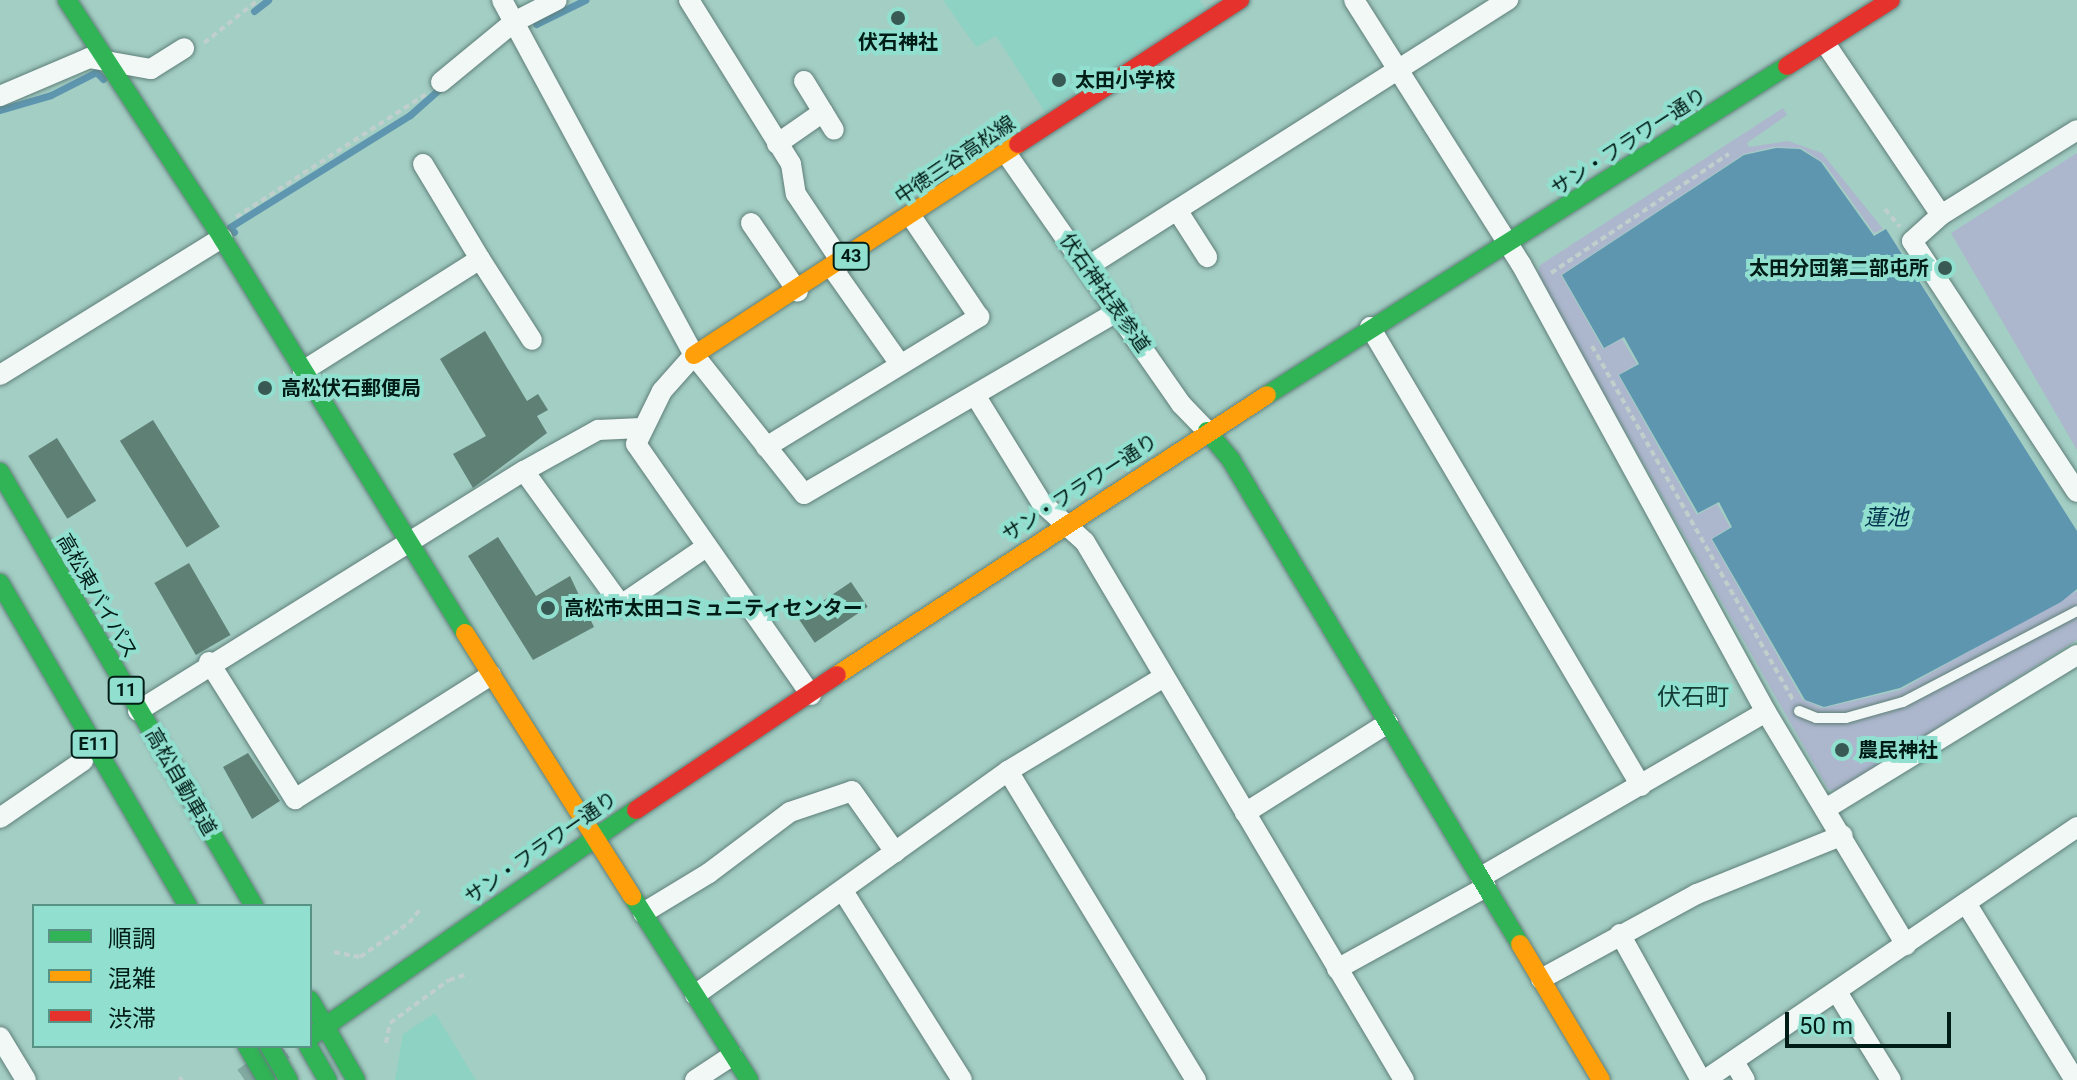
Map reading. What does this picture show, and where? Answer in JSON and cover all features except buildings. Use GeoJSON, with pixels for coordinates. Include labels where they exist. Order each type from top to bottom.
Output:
{"type":"FeatureCollection","features":[{"type":"Feature","properties":{"kind":"main road"},"geometry":{"type":"LineString","coordinates":[[67,0],[220,233],[491,675],[749,1080]]}},
{"type":"Feature","properties":{"kind":"main road","name":"中徳三谷高松線"},"geometry":{"type":"LineString","coordinates":[[694,355],[838,266],[1234,2]]}},
{"type":"Feature","properties":{"kind":"main road","name":"サン・フラワー通り"},"geometry":{"type":"LineString","coordinates":[[318,1032],[595,837],[1064,523],[1370,327],[1508,246],[1884,2]]}},
{"type":"Feature","properties":{"kind":"main road"},"geometry":{"type":"LineString","coordinates":[[1207,431],[1231,460],[1601,1080]]}},
{"type":"Feature","properties":{"kind":"main road","name":"高松東バイパス"},"geometry":{"type":"LineString","coordinates":[[0,472],[253,904]]}},
{"type":"Feature","properties":{"kind":"main road","name":"E11"},"geometry":{"type":"LineString","coordinates":[[0,583],[187,904]]}},
{"type":"Feature","properties":{"kind":"main road"},"geometry":{"type":"LineString","coordinates":[[0,622],[165,904]]}},
{"type":"Feature","properties":{"kind":"main road"},"geometry":{"type":"LineString","coordinates":[[312,1008],[318,1032],[356,1080]]}},
{"type":"Feature","properties":{"kind":"main road"},"geometry":{"type":"LineString","coordinates":[[248,1048],[259,1077],[295,1048]]}},
{"type":"Feature","properties":{"kind":"main road"},"geometry":{"type":"LineString","coordinates":[[270,1048],[289,1080]]}},
{"type":"Feature","properties":{"kind":"main road"},"geometry":{"type":"LineString","coordinates":[[309,1048],[328,1080]]}},
{"type":"Feature","properties":{"kind":"street"},"geometry":{"type":"LineString","coordinates":[[502,0],[694,355],[804,494],[1119,311]]}},
{"type":"Feature","properties":{"kind":"street"},"geometry":{"type":"LineString","coordinates":[[441,82],[514,22],[557,0]]}},
{"type":"Feature","properties":{"kind":"street"},"geometry":{"type":"LineString","coordinates":[[689,0],[791,164],[796,194],[900,364]]}},
{"type":"Feature","properties":{"kind":"street"},"geometry":{"type":"LineString","coordinates":[[1354,0],[1396,73],[1508,246],[1766,712],[1827,808],[1906,945]]}},
{"type":"Feature","properties":{"kind":"street"},"geometry":{"type":"LineString","coordinates":[[1087,267],[1508,0]]}},
{"type":"Feature","properties":{"kind":"street"},"geometry":{"type":"LineString","coordinates":[[1825,43],[1941,215]]}},
{"type":"Feature","properties":{"kind":"street"},"geometry":{"type":"LineString","coordinates":[[0,96],[89,58],[105,58],[151,69],[184,48]]}},
{"type":"Feature","properties":{"kind":"street"},"geometry":{"type":"LineString","coordinates":[[777,144],[829,121],[804,81]]}},
{"type":"Feature","properties":{"kind":"street"},"geometry":{"type":"LineString","coordinates":[[2077,130],[1941,215],[1912,241],[2077,492]]}},
{"type":"Feature","properties":{"kind":"street","name":"伏石神社表参道"},"geometry":{"type":"LineString","coordinates":[[1006,153],[1181,404],[1207,431]]}},
{"type":"Feature","properties":{"kind":"street"},"geometry":{"type":"LineString","coordinates":[[423,164],[532,340]]}},
{"type":"Feature","properties":{"kind":"street"},"geometry":{"type":"LineString","coordinates":[[1177,210],[1207,257]]}},
{"type":"Feature","properties":{"kind":"street"},"geometry":{"type":"LineString","coordinates":[[766,447],[979,317],[911,216]]}},
{"type":"Feature","properties":{"kind":"street"},"geometry":{"type":"LineString","coordinates":[[751,223],[798,292]]}},
{"type":"Feature","properties":{"kind":"street"},"geometry":{"type":"LineString","coordinates":[[0,375],[220,233]]}},
{"type":"Feature","properties":{"kind":"street"},"geometry":{"type":"LineString","coordinates":[[303,371],[480,259]]}},
{"type":"Feature","properties":{"kind":"street"},"geometry":{"type":"LineString","coordinates":[[1370,327],[1641,786]]}},
{"type":"Feature","properties":{"kind":"street"},"geometry":{"type":"LineString","coordinates":[[694,355],[662,391],[641,428],[636,439],[639,452],[811,695]]}},
{"type":"Feature","properties":{"kind":"street"},"geometry":{"type":"LineString","coordinates":[[975,395],[1041,502],[1085,542],[1162,678],[1404,1080]]}},
{"type":"Feature","properties":{"kind":"street"},"geometry":{"type":"LineString","coordinates":[[138,711],[209,662],[524,471],[598,430],[641,428]]}},
{"type":"Feature","properties":{"kind":"street"},"geometry":{"type":"LineString","coordinates":[[524,471],[621,605],[706,547]]}},
{"type":"Feature","properties":{"kind":"street"},"geometry":{"type":"LineString","coordinates":[[1827,808],[2077,655]]}},
{"type":"Feature","properties":{"kind":"street"},"geometry":{"type":"LineString","coordinates":[[209,662],[295,799],[491,675]]}},
{"type":"Feature","properties":{"kind":"street"},"geometry":{"type":"LineString","coordinates":[[695,995],[1008,771],[1162,678]]}},
{"type":"Feature","properties":{"kind":"street"},"geometry":{"type":"LineString","coordinates":[[1337,969],[1766,712]]}},
{"type":"Feature","properties":{"kind":"street"},"geometry":{"type":"LineString","coordinates":[[1245,813],[1388,723]]}},
{"type":"Feature","properties":{"kind":"street"},"geometry":{"type":"LineString","coordinates":[[0,818],[83,761]]}},
{"type":"Feature","properties":{"kind":"street"},"geometry":{"type":"LineString","coordinates":[[1008,771],[1196,1080]]}},
{"type":"Feature","properties":{"kind":"street"},"geometry":{"type":"LineString","coordinates":[[643,913],[709,873],[790,812],[852,791],[895,852]]}},
{"type":"Feature","properties":{"kind":"street"},"geometry":{"type":"LineString","coordinates":[[1620,934],[1703,1080],[1734,1062],[2077,827]]}},
{"type":"Feature","properties":{"kind":"street"},"geometry":{"type":"LineString","coordinates":[[1541,979],[1697,894],[1843,835]]}},
{"type":"Feature","properties":{"kind":"street"},"geometry":{"type":"LineString","coordinates":[[843,891],[962,1080]]}},
{"type":"Feature","properties":{"kind":"street"},"geometry":{"type":"LineString","coordinates":[[1966,903],[2075,1080]]}},
{"type":"Feature","properties":{"kind":"street"},"geometry":{"type":"LineString","coordinates":[[1837,992],[1891,1080]]}},
{"type":"Feature","properties":{"kind":"street"},"geometry":{"type":"LineString","coordinates":[[0,1037],[26,1080]]}},
{"type":"Feature","properties":{"kind":"street"},"geometry":{"type":"LineString","coordinates":[[695,1080],[733,1055]]}},
{"type":"Feature","properties":{"kind":"street"},"geometry":{"type":"LineString","coordinates":[[1734,1062],[1745,1080]]}},
{"type":"Feature","properties":{"kind":"lane"},"geometry":{"type":"LineString","coordinates":[[1799,711],[1816,718],[1846,718],[1903,702],[2077,611]]}},
{"type":"Feature","properties":{"kind":"path"},"geometry":{"type":"LineString","coordinates":[[184,48],[197,47],[258,0]]}},
{"type":"Feature","properties":{"kind":"path"},"geometry":{"type":"LineString","coordinates":[[220,233],[441,82]]}},
{"type":"Feature","properties":{"kind":"path"},"geometry":{"type":"LineString","coordinates":[[1551,273],[1729,154]]}},
{"type":"Feature","properties":{"kind":"path"},"geometry":{"type":"LineString","coordinates":[[1543,260],[1559,286]]}},
{"type":"Feature","properties":{"kind":"path"},"geometry":{"type":"LineString","coordinates":[[1589,340],[1788,691]]}},
{"type":"Feature","properties":{"kind":"path"},"geometry":{"type":"LineString","coordinates":[[334,952],[360,957],[409,923],[421,908]]}},
{"type":"Feature","properties":{"kind":"path"},"geometry":{"type":"LineString","coordinates":[[386,1043],[390,1023],[449,980],[468,974]]}},
{"type":"Feature","properties":{"kind":"shaded area","name":"太田小学校"},"geometry":{"type":"Polygon","coordinates":[[[943,0],[1200,0],[1205,8],[1045,112],[996,36],[976,47],[943,0]]]}},
{"type":"Feature","properties":{"kind":"shaded area"},"geometry":{"type":"Polygon","coordinates":[[[1783,108],[1787,115],[1747,143],[1749,147],[1788,141],[1822,153],[1883,229],[1874,233],[1824,163],[1801,148],[1774,147],[1744,154],[1561,275],[1603,349],[1622,339],[1637,364],[1618,375],[1697,515],[1717,504],[1730,527],[1711,539],[1803,700],[1823,708],[1900,690],[2077,591],[2077,640],[1838,791],[1828,789],[1537,276],[1540,265],[1783,108]]]}},
{"type":"Feature","properties":{"kind":"shaded area"},"geometry":{"type":"Polygon","coordinates":[[[2077,153],[2077,450],[1951,233],[2077,153]]]}},
{"type":"Feature","properties":{"kind":"shaded area"},"geometry":{"type":"Polygon","coordinates":[[[435,1013],[476,1080],[395,1080],[403,1034],[435,1013]]]}},
{"type":"Feature","properties":{"kind":"water","name":"蓮池"},"geometry":{"type":"Polygon","coordinates":[[[1776,148],[1800,149],[1821,162],[1874,236],[1886,229],[2077,531],[2077,589],[2061,602],[1900,688],[1824,707],[1805,700],[1712,539],[1732,527],[1719,502],[1698,513],[1619,375],[1639,364],[1624,337],[1604,348],[1562,275],[1744,155],[1776,148]]]}},
{"type":"Feature","properties":{"kind":"waterway"},"geometry":{"type":"LineString","coordinates":[[254,11],[268,0]]}},
{"type":"Feature","properties":{"kind":"waterway"},"geometry":{"type":"LineString","coordinates":[[536,24],[585,0]]}},
{"type":"Feature","properties":{"kind":"waterway"},"geometry":{"type":"LineString","coordinates":[[0,110],[51,95],[96,72],[103,79]]}},
{"type":"Feature","properties":{"kind":"waterway"},"geometry":{"type":"LineString","coordinates":[[234,232],[230,227],[410,115],[444,85]]}},
{"type":"Feature","properties":{"kind":"tunnel"},"geometry":{"type":"LineString","coordinates":[[243,1078],[286,1048]]}},
{"type":"Feature","properties":{"kind":"traffic: fast"},"geometry":{"type":"LineString","coordinates":[[67,0],[222,238],[465,633]]}},
{"type":"Feature","properties":{"kind":"traffic: fast"},"geometry":{"type":"LineString","coordinates":[[1267,395],[1787,66]]}},
{"type":"Feature","properties":{"kind":"traffic: fast"},"geometry":{"type":"LineString","coordinates":[[1207,431],[1231,460],[1520,944]]}},
{"type":"Feature","properties":{"kind":"traffic: fast"},"geometry":{"type":"LineString","coordinates":[[0,472],[253,904]]}},
{"type":"Feature","properties":{"kind":"traffic: fast"},"geometry":{"type":"LineString","coordinates":[[0,583],[187,904]]}},
{"type":"Feature","properties":{"kind":"traffic: fast"},"geometry":{"type":"LineString","coordinates":[[312,1036],[636,810]]}},
{"type":"Feature","properties":{"kind":"traffic: fast"},"geometry":{"type":"LineString","coordinates":[[632,896],[749,1080]]}},
{"type":"Feature","properties":{"kind":"traffic: fast"},"geometry":{"type":"LineString","coordinates":[[312,1003],[356,1080]]}},
{"type":"Feature","properties":{"kind":"traffic: fast"},"geometry":{"type":"LineString","coordinates":[[248,1048],[267,1080]]}},
{"type":"Feature","properties":{"kind":"traffic: fast"},"geometry":{"type":"LineString","coordinates":[[270,1048],[289,1080]]}},
{"type":"Feature","properties":{"kind":"traffic: fast"},"geometry":{"type":"LineString","coordinates":[[309,1048],[328,1080]]}},
{"type":"Feature","properties":{"kind":"traffic: slow"},"geometry":{"type":"LineString","coordinates":[[694,355],[1018,144]]}},
{"type":"Feature","properties":{"kind":"traffic: slow"},"geometry":{"type":"LineString","coordinates":[[837,675],[1267,395]]}},
{"type":"Feature","properties":{"kind":"traffic: slow"},"geometry":{"type":"LineString","coordinates":[[465,633],[632,896]]}},
{"type":"Feature","properties":{"kind":"traffic: slow"},"geometry":{"type":"LineString","coordinates":[[1520,944],[1601,1080]]}},
{"type":"Feature","properties":{"kind":"traffic: jam"},"geometry":{"type":"LineString","coordinates":[[1018,144],[1240,0]]}},
{"type":"Feature","properties":{"kind":"traffic: jam"},"geometry":{"type":"LineString","coordinates":[[1787,66],[1891,0]]}},
{"type":"Feature","properties":{"kind":"traffic: jam"},"geometry":{"type":"LineString","coordinates":[[636,810],[837,675]]}},
{"type":"Feature","properties":{"kind":"place","name":"伏石神社"},"geometry":{"type":"Point","coordinates":[898,18]}},
{"type":"Feature","properties":{"kind":"place","name":"太田小学校"},"geometry":{"type":"Point","coordinates":[1059,80]}},
{"type":"Feature","properties":{"kind":"place","name":"太田分団第二部屯所"},"geometry":{"type":"Point","coordinates":[1945,268]}},
{"type":"Feature","properties":{"kind":"place","name":"高松伏石郵便局"},"geometry":{"type":"Point","coordinates":[265,388]}},
{"type":"Feature","properties":{"kind":"place","name":"高松市太田コミュニティセンター"},"geometry":{"type":"Point","coordinates":[548,608]}},
{"type":"Feature","properties":{"kind":"place","name":"農民神社"},"geometry":{"type":"Point","coordinates":[1842,750]}},
{"type":"Feature","properties":{"kind":"district","name":"伏石町"},"geometry":{"type":"Point","coordinates":[1693,698]}}]}
